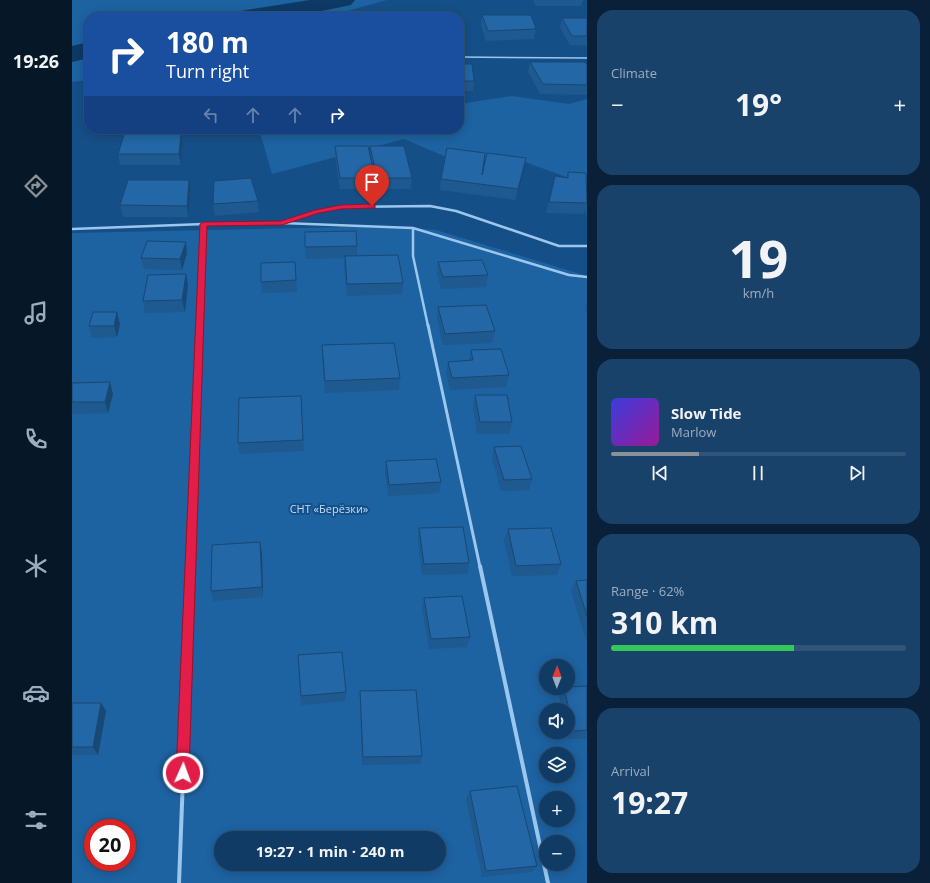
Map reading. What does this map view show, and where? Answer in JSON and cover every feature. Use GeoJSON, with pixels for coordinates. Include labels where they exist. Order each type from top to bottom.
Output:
{"type":"FeatureCollection","features":[{"type":"Feature","properties":{"kind":"lane"},"geometry":{"type":"LineString","coordinates":[[464,57],[587,58]]}},
{"type":"Feature","properties":{"kind":"lane"},"geometry":{"type":"LineString","coordinates":[[282,223],[318,211],[341,207],[430,206],[456,211],[558,246],[587,246]]}},
{"type":"Feature","properties":{"kind":"lane"},"geometry":{"type":"LineString","coordinates":[[72,229],[204,224],[282,223],[413,228],[570,275],[587,277]]}},
{"type":"Feature","properties":{"kind":"lane"},"geometry":{"type":"LineString","coordinates":[[178,883],[204,224]]}},
{"type":"Feature","properties":{"kind":"lane"},"geometry":{"type":"LineString","coordinates":[[413,228],[415,264],[548,883]]}},
{"type":"Feature","properties":{"kind":"green space"},"geometry":{"type":"Polygon","coordinates":[[[72,0],[387,0],[344,12],[84,12],[84,81],[72,82],[72,0]]]}},
{"type":"Feature","properties":{"kind":"green space"},"geometry":{"type":"Polygon","coordinates":[[[512,96],[569,104],[587,99],[587,178],[569,178],[511,157],[458,162],[404,139],[272,174],[260,134],[464,134],[464,103],[512,96]]]}},
{"type":"Feature","properties":{"kind":"green space","name":"СНТ «Берёзки»"},"geometry":{"type":"Polygon","coordinates":[[[393,226],[436,230],[587,276],[587,883],[72,883],[72,233],[393,226]]]}},
{"type":"Feature","properties":{"kind":"building"},"geometry":{"type":"Polygon","coordinates":[[[482,15],[531,15],[536,29],[488,31],[482,15]]]}},
{"type":"Feature","properties":{"kind":"building"},"geometry":{"type":"Polygon","coordinates":[[[562,18],[587,18],[587,36],[572,36],[562,18]]]}},
{"type":"Feature","properties":{"kind":"building"},"geometry":{"type":"Polygon","coordinates":[[[530,62],[585,62],[587,65],[587,85],[543,84],[530,62]]]}},
{"type":"Feature","properties":{"kind":"building"},"geometry":{"type":"Polygon","coordinates":[[[464,64],[472,64],[474,81],[464,81],[464,64]]]}},
{"type":"Feature","properties":{"kind":"building"},"geometry":{"type":"Polygon","coordinates":[[[124,134],[181,134],[179,154],[118,154],[124,134]]]}},
{"type":"Feature","properties":{"kind":"building"},"geometry":{"type":"Polygon","coordinates":[[[335,146],[368,146],[375,178],[340,178],[335,146]]]}},
{"type":"Feature","properties":{"kind":"building"},"geometry":{"type":"Polygon","coordinates":[[[370,146],[404,146],[412,178],[377,178],[370,146]]]}},
{"type":"Feature","properties":{"kind":"building"},"geometry":{"type":"Polygon","coordinates":[[[447,148],[485,153],[482,175],[487,153],[526,158],[518,189],[441,179],[447,148]]]}},
{"type":"Feature","properties":{"kind":"building"},"geometry":{"type":"Polygon","coordinates":[[[568,172],[586,173],[587,203],[549,202],[555,176],[568,178],[568,172]]]}},
{"type":"Feature","properties":{"kind":"building"},"geometry":{"type":"Polygon","coordinates":[[[251,178],[258,201],[213,204],[214,181],[251,178]]]}},
{"type":"Feature","properties":{"kind":"building"},"geometry":{"type":"Polygon","coordinates":[[[128,180],[189,180],[187,206],[120,205],[128,180]]]}},
{"type":"Feature","properties":{"kind":"building"},"geometry":{"type":"Polygon","coordinates":[[[356,231],[357,246],[305,247],[305,232],[356,231]]]}},
{"type":"Feature","properties":{"kind":"building"},"geometry":{"type":"Polygon","coordinates":[[[147,241],[186,242],[180,259],[141,258],[147,241]]]}},
{"type":"Feature","properties":{"kind":"building"},"geometry":{"type":"Polygon","coordinates":[[[398,255],[403,283],[347,284],[345,256],[398,255]]]}},
{"type":"Feature","properties":{"kind":"building"},"geometry":{"type":"Polygon","coordinates":[[[482,260],[488,275],[443,277],[438,262],[482,260]]]}},
{"type":"Feature","properties":{"kind":"building"},"geometry":{"type":"Polygon","coordinates":[[[295,262],[296,280],[261,282],[261,263],[295,262]]]}},
{"type":"Feature","properties":{"kind":"building"},"geometry":{"type":"Polygon","coordinates":[[[186,274],[182,300],[143,301],[148,275],[186,274]]]}},
{"type":"Feature","properties":{"kind":"building"},"geometry":{"type":"Polygon","coordinates":[[[486,305],[495,331],[445,334],[438,307],[486,305]]]}},
{"type":"Feature","properties":{"kind":"building"},"geometry":{"type":"Polygon","coordinates":[[[93,312],[117,312],[114,326],[89,326],[93,312]]]}},
{"type":"Feature","properties":{"kind":"building"},"geometry":{"type":"Polygon","coordinates":[[[394,343],[400,378],[325,381],[322,345],[394,343]]]}},
{"type":"Feature","properties":{"kind":"building"},"geometry":{"type":"Polygon","coordinates":[[[501,349],[509,375],[452,378],[448,362],[473,360],[471,350],[501,349]]]}},
{"type":"Feature","properties":{"kind":"building"},"geometry":{"type":"Polygon","coordinates":[[[110,382],[105,402],[72,402],[72,383],[110,382]]]}},
{"type":"Feature","properties":{"kind":"building"},"geometry":{"type":"Polygon","coordinates":[[[475,395],[507,395],[512,422],[480,422],[475,395]]]}},
{"type":"Feature","properties":{"kind":"building"},"geometry":{"type":"Polygon","coordinates":[[[301,396],[303,440],[238,443],[239,398],[301,396]]]}},
{"type":"Feature","properties":{"kind":"building"},"geometry":{"type":"Polygon","coordinates":[[[521,446],[532,479],[504,480],[494,447],[521,446]]]}},
{"type":"Feature","properties":{"kind":"building"},"geometry":{"type":"Polygon","coordinates":[[[436,459],[441,482],[389,485],[386,461],[436,459]]]}},
{"type":"Feature","properties":{"kind":"building"},"geometry":{"type":"Polygon","coordinates":[[[463,527],[469,563],[424,564],[419,528],[463,527]]]}},
{"type":"Feature","properties":{"kind":"building"},"geometry":{"type":"Polygon","coordinates":[[[551,528],[561,564],[516,566],[508,529],[551,528]]]}},
{"type":"Feature","properties":{"kind":"building"},"geometry":{"type":"Polygon","coordinates":[[[260,542],[262,587],[211,591],[212,545],[260,542]]]}},
{"type":"Feature","properties":{"kind":"building"},"geometry":{"type":"Polygon","coordinates":[[[587,580],[587,616],[576,581],[587,580]]]}},
{"type":"Feature","properties":{"kind":"building"},"geometry":{"type":"Polygon","coordinates":[[[462,596],[470,637],[431,639],[424,598],[462,596]]]}},
{"type":"Feature","properties":{"kind":"building"},"geometry":{"type":"Polygon","coordinates":[[[342,652],[346,692],[301,696],[298,655],[342,652]]]}},
{"type":"Feature","properties":{"kind":"building"},"geometry":{"type":"Polygon","coordinates":[[[587,686],[587,730],[575,731],[575,703],[567,703],[566,695],[575,695],[575,687],[587,686]]]}},
{"type":"Feature","properties":{"kind":"building"},"geometry":{"type":"Polygon","coordinates":[[[416,690],[422,756],[363,757],[360,691],[416,690]]]}},
{"type":"Feature","properties":{"kind":"building"},"geometry":{"type":"Polygon","coordinates":[[[72,703],[101,703],[93,747],[72,747],[72,703]]]}},
{"type":"Feature","properties":{"kind":"building"},"geometry":{"type":"Polygon","coordinates":[[[517,786],[537,866],[486,871],[470,791],[517,786]]]}},
{"type":"Feature","properties":{"kind":"waterway"},"geometry":{"type":"LineString","coordinates":[[278,12],[343,0]]}},
{"type":"Feature","properties":{"kind":"waterway"},"geometry":{"type":"LineString","coordinates":[[72,54],[84,51]]}},
{"type":"Feature","properties":{"kind":"route"},"geometry":{"type":"LineString","coordinates":[[183,773],[204,224],[282,223],[318,211],[341,207],[372,206]]}}]}
